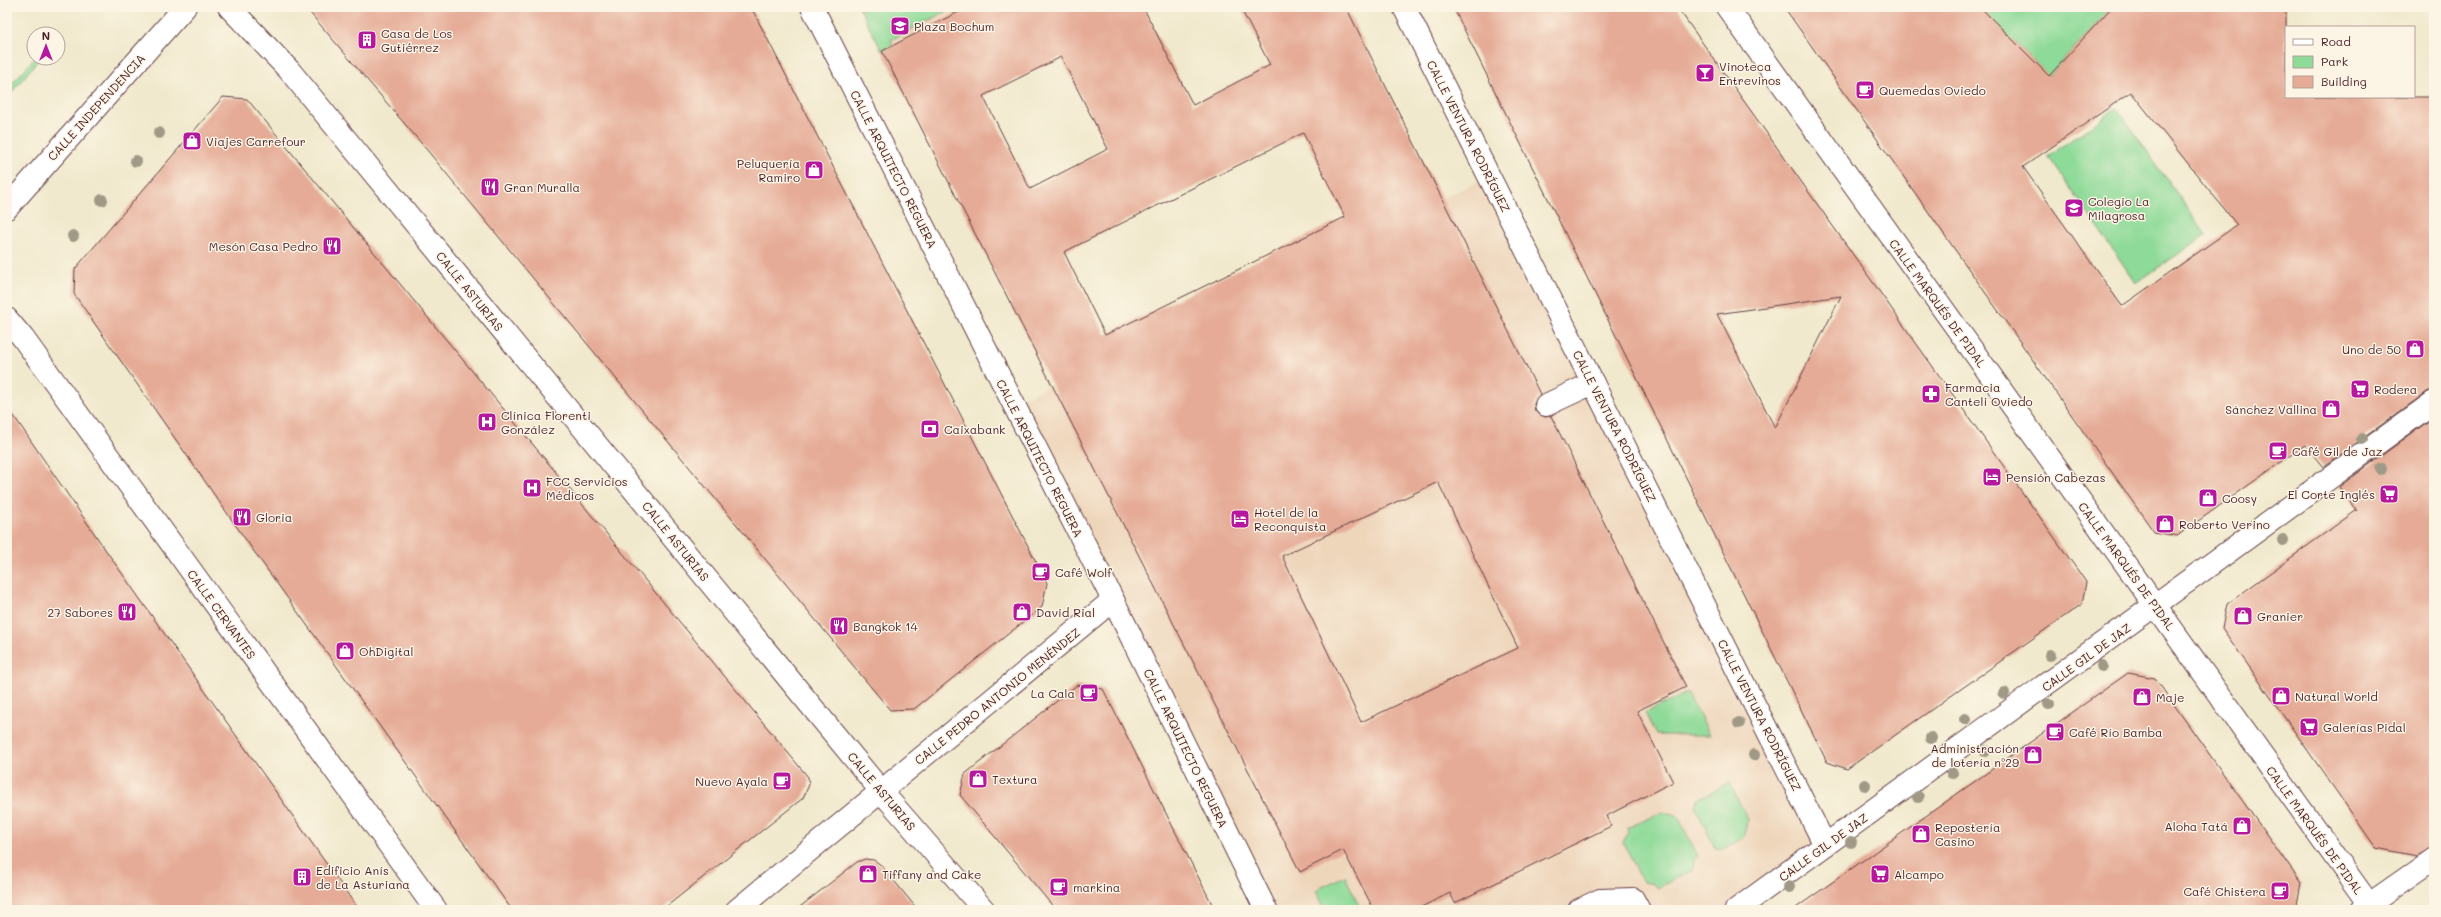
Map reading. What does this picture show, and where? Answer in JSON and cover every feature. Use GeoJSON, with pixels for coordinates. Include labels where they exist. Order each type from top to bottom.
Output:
{"type":"FeatureCollection","features":[{"type":"Feature","properties":{"kind":"main road","name":"CALLE INDEPENDENCIA"},"geometry":{"type":"LineString","coordinates":[[7,208],[186,7]]}},
{"type":"Feature","properties":{"kind":"main road","name":"CALLE ASTURIAS"},"geometry":{"type":"LineString","coordinates":[[229,7],[289,70],[881,792],[984,910]]}},
{"type":"Feature","properties":{"kind":"main road","name":"CALLE ARQUITECTO REGUERA"},"geometry":{"type":"LineString","coordinates":[[812,7],[1113,600],[1266,910]]}},
{"type":"Feature","properties":{"kind":"main road","name":"CALLE VENTURA RODRÍGUEZ"},"geometry":{"type":"LineString","coordinates":[[1404,7],[1825,845]]}},
{"type":"Feature","properties":{"kind":"main road","name":"CALLE MARQUÉS DE PIDAL"},"geometry":{"type":"LineString","coordinates":[[1727,7],[2155,606],[2368,908]]}},
{"type":"Feature","properties":{"kind":"main road","name":"CALLE CERVANTES"},"geometry":{"type":"LineString","coordinates":[[7,319],[28,344],[436,910]]}},
{"type":"Feature","properties":{"kind":"main road"},"geometry":{"type":"LineString","coordinates":[[1546,405],[1593,383]]}},
{"type":"Feature","properties":{"kind":"main road","name":"CALLE GIL DE JAZ"},"geometry":{"type":"LineString","coordinates":[[1736,910],[2434,402]]}},
{"type":"Feature","properties":{"kind":"main road","name":"CALLE PEDRO ANTONIO MENÉNDEZ"},"geometry":{"type":"LineString","coordinates":[[737,910],[1113,600]]}},
{"type":"Feature","properties":{"kind":"main road"},"geometry":{"type":"LineString","coordinates":[[2368,908],[2434,859]]}},
{"type":"Feature","properties":{"kind":"main road"},"geometry":{"type":"LineString","coordinates":[[1579,910],[1600,900],[1633,899],[1639,910]]}},
{"type":"Feature","properties":{"kind":"shaded area","name":"Plaza Bochum"},"geometry":{"type":"Polygon","coordinates":[[[859,7],[968,7],[882,51],[859,7]]]}},
{"type":"Feature","properties":{"kind":"shaded area","name":"Hotel de la Reconquista"},"geometry":{"type":"Polygon","coordinates":[[[1490,177],[1825,845],[1736,910],[1266,910],[1013,403],[1442,198],[1490,177]]]}},
{"type":"Feature","properties":{"kind":"green space","name":"Plaza Bochum"},"geometry":{"type":"Polygon","coordinates":[[[859,7],[954,7],[891,40],[893,45],[882,51],[859,7]]]}},
{"type":"Feature","properties":{"kind":"green space"},"geometry":{"type":"Polygon","coordinates":[[[1980,7],[2112,7],[2049,76],[1980,7]]]}},
{"type":"Feature","properties":{"kind":"green space"},"geometry":{"type":"Polygon","coordinates":[[[28,66],[33,66],[7,98],[7,89],[28,66]]]}},
{"type":"Feature","properties":{"kind":"green space"},"geometry":{"type":"Polygon","coordinates":[[[2117,108],[2206,235],[2136,283],[2048,156],[2117,108]]]}},
{"type":"Feature","properties":{"kind":"green space"},"geometry":{"type":"Polygon","coordinates":[[[1687,693],[1710,735],[1656,735],[1645,713],[1687,693]]]}},
{"type":"Feature","properties":{"kind":"green space"},"geometry":{"type":"Polygon","coordinates":[[[1729,783],[1748,819],[1743,838],[1723,849],[1715,848],[1695,806],[1698,799],[1729,783]]]}},
{"type":"Feature","properties":{"kind":"green space"},"geometry":{"type":"Polygon","coordinates":[[[1664,812],[1677,815],[1698,856],[1694,859],[1693,870],[1657,888],[1654,884],[1643,882],[1623,843],[1628,834],[1627,828],[1664,812]]]}},
{"type":"Feature","properties":{"kind":"green space"},"geometry":{"type":"Polygon","coordinates":[[[1345,876],[1361,910],[1325,910],[1316,890],[1345,876]]]}},
{"type":"Feature","properties":{"kind":"building"},"geometry":{"type":"Polygon","coordinates":[[[305,7],[751,7],[1047,583],[1042,607],[914,709],[890,710],[427,150],[305,7]]]}},
{"type":"Feature","properties":{"kind":"building","name":"Hotel de la Reconquista"},"geometry":{"type":"Polygon","coordinates":[[[968,7],[1143,7],[1193,105],[1270,65],[1240,7],[1346,7],[1540,394],[1534,404],[1535,411],[1545,417],[1551,416],[1686,687],[1637,711],[1673,782],[1606,816],[1611,826],[1455,903],[1450,893],[1415,910],[1374,910],[1343,850],[1300,872],[882,51],[968,7]],[[1061,57],[983,96],[1030,189],[1108,149],[1061,57]],[[1303,133],[1064,252],[1105,335],[1345,217],[1303,133]],[[1438,482],[1282,556],[1361,722],[1518,648],[1438,482]]]}},
{"type":"Feature","properties":{"kind":"building"},"geometry":{"type":"Polygon","coordinates":[[[1453,7],[1677,7],[2086,582],[2082,604],[1847,769],[1827,762],[1453,7]],[[1841,296],[1717,314],[1775,428],[1841,296]]]}},
{"type":"Feature","properties":{"kind":"building"},"geometry":{"type":"Polygon","coordinates":[[[1784,7],[1980,7],[2049,76],[2112,7],[2286,7],[2285,98],[2434,97],[2434,390],[2427,392],[2323,467],[2305,445],[2177,536],[2154,532],[1784,7]],[[2131,92],[2023,167],[2122,306],[2237,225],[2131,92]]]}},
{"type":"Feature","properties":{"kind":"building"},"geometry":{"type":"Polygon","coordinates":[[[223,97],[247,99],[808,777],[809,785],[803,798],[662,910],[512,910],[253,550],[74,294],[75,269],[223,97]]]}},
{"type":"Feature","properties":{"kind":"building"},"geometry":{"type":"Polygon","coordinates":[[[7,406],[116,565],[359,910],[7,910],[7,406]]]}},
{"type":"Feature","properties":{"kind":"building"},"geometry":{"type":"Polygon","coordinates":[[[2434,417],[2434,847],[2417,856],[2376,848],[2222,628],[2227,604],[2357,510],[2339,487],[2434,417]]]}},
{"type":"Feature","properties":{"kind":"building"},"geometry":{"type":"Polygon","coordinates":[[[2128,673],[2155,678],[2301,883],[2296,910],[1793,910],[2128,673]]]}},
{"type":"Feature","properties":{"kind":"building"},"geometry":{"type":"Polygon","coordinates":[[[1077,685],[1103,689],[1215,910],[1056,910],[960,795],[965,774],[1077,685]]]}},
{"type":"Feature","properties":{"kind":"building"},"geometry":{"type":"Polygon","coordinates":[[[865,859],[874,860],[881,865],[918,910],[796,910],[857,862],[865,859]]]}},
{"type":"Feature","properties":{"kind":"place","name":"Plaza Bochum"},"geometry":{"type":"Point","coordinates":[900,26]}},
{"type":"Feature","properties":{"kind":"place","name":"Casa de Los Gutiérrez"},"geometry":{"type":"Point","coordinates":[367,40]}},
{"type":"Feature","properties":{"kind":"place","name":"Vinoteca Entrevinos"},"geometry":{"type":"Point","coordinates":[1705,73]}},
{"type":"Feature","properties":{"kind":"place","name":"Quemedas Oviedo"},"geometry":{"type":"Point","coordinates":[1865,90]}},
{"type":"Feature","properties":{"kind":"place","name":"Viajes Carrefour"},"geometry":{"type":"Point","coordinates":[192,141]}},
{"type":"Feature","properties":{"kind":"place","name":"Peluquería Ramiro"},"geometry":{"type":"Point","coordinates":[814,170]}},
{"type":"Feature","properties":{"kind":"place","name":"Gran Muralla"},"geometry":{"type":"Point","coordinates":[490,187]}},
{"type":"Feature","properties":{"kind":"place","name":"Colegio La Milagrosa"},"geometry":{"type":"Point","coordinates":[2074,208]}},
{"type":"Feature","properties":{"kind":"place","name":"Mesón Casa Pedro"},"geometry":{"type":"Point","coordinates":[332,246]}},
{"type":"Feature","properties":{"kind":"place","name":"Uno de 50"},"geometry":{"type":"Point","coordinates":[2415,349]}},
{"type":"Feature","properties":{"kind":"place","name":"Rodera"},"geometry":{"type":"Point","coordinates":[2360,389]}},
{"type":"Feature","properties":{"kind":"place","name":"Farmacia Canteli Oviedo"},"geometry":{"type":"Point","coordinates":[1931,394]}},
{"type":"Feature","properties":{"kind":"place","name":"Sánchez Vallina"},"geometry":{"type":"Point","coordinates":[2331,409]}},
{"type":"Feature","properties":{"kind":"place","name":"Clínica Florenti González"},"geometry":{"type":"Point","coordinates":[487,422]}},
{"type":"Feature","properties":{"kind":"place","name":"Caixabank"},"geometry":{"type":"Point","coordinates":[930,429]}},
{"type":"Feature","properties":{"kind":"place","name":"Café Gil de Jaz"},"geometry":{"type":"Point","coordinates":[2278,451]}},
{"type":"Feature","properties":{"kind":"place","name":"Pensión Cabezas"},"geometry":{"type":"Point","coordinates":[1992,477]}},
{"type":"Feature","properties":{"kind":"place","name":"FCC Servicios Médicos"},"geometry":{"type":"Point","coordinates":[532,488]}},
{"type":"Feature","properties":{"kind":"place","name":"El Corte Inglés"},"geometry":{"type":"Point","coordinates":[2389,494]}},
{"type":"Feature","properties":{"kind":"place","name":"Coosy"},"geometry":{"type":"Point","coordinates":[2208,498]}},
{"type":"Feature","properties":{"kind":"place","name":"Gloria"},"geometry":{"type":"Point","coordinates":[242,517]}},
{"type":"Feature","properties":{"kind":"place","name":"Hotel de la Reconquista"},"geometry":{"type":"Point","coordinates":[1240,519]}},
{"type":"Feature","properties":{"kind":"place","name":"Roberto Verino"},"geometry":{"type":"Point","coordinates":[2165,524]}},
{"type":"Feature","properties":{"kind":"place","name":"Café Wolf"},"geometry":{"type":"Point","coordinates":[1041,572]}},
{"type":"Feature","properties":{"kind":"place","name":"27 Sabores"},"geometry":{"type":"Point","coordinates":[127,612]}},
{"type":"Feature","properties":{"kind":"place","name":"David Rial"},"geometry":{"type":"Point","coordinates":[1022,612]}},
{"type":"Feature","properties":{"kind":"place","name":"Granier"},"geometry":{"type":"Point","coordinates":[2243,616]}},
{"type":"Feature","properties":{"kind":"place","name":"Bangkok 14"},"geometry":{"type":"Point","coordinates":[839,626]}},
{"type":"Feature","properties":{"kind":"place","name":"OhDigital"},"geometry":{"type":"Point","coordinates":[345,651]}},
{"type":"Feature","properties":{"kind":"place","name":"La Cala"},"geometry":{"type":"Point","coordinates":[1089,693]}},
{"type":"Feature","properties":{"kind":"place","name":"Natural World"},"geometry":{"type":"Point","coordinates":[2281,696]}},
{"type":"Feature","properties":{"kind":"place","name":"Maje"},"geometry":{"type":"Point","coordinates":[2142,697]}},
{"type":"Feature","properties":{"kind":"place","name":"Galerías Pidal"},"geometry":{"type":"Point","coordinates":[2309,727]}},
{"type":"Feature","properties":{"kind":"place","name":"Café Río Bamba"},"geometry":{"type":"Point","coordinates":[2055,732]}},
{"type":"Feature","properties":{"kind":"place","name":"Administración de lotería nº29"},"geometry":{"type":"Point","coordinates":[2033,755]}},
{"type":"Feature","properties":{"kind":"place","name":"Textura"},"geometry":{"type":"Point","coordinates":[978,779]}},
{"type":"Feature","properties":{"kind":"place","name":"Nuevo Ayala"},"geometry":{"type":"Point","coordinates":[782,781]}},
{"type":"Feature","properties":{"kind":"place","name":"Aloha Tatá"},"geometry":{"type":"Point","coordinates":[2242,826]}},
{"type":"Feature","properties":{"kind":"place","name":"Repostería Casino"},"geometry":{"type":"Point","coordinates":[1921,834]}},
{"type":"Feature","properties":{"kind":"place","name":"Tiffany and Cake"},"geometry":{"type":"Point","coordinates":[868,874]}},
{"type":"Feature","properties":{"kind":"place","name":"Alcampo"},"geometry":{"type":"Point","coordinates":[1880,874]}},
{"type":"Feature","properties":{"kind":"place","name":"Edificio Anís de La Asturiana"},"geometry":{"type":"Point","coordinates":[302,877]}},
{"type":"Feature","properties":{"kind":"place","name":"markina"},"geometry":{"type":"Point","coordinates":[1059,887]}},
{"type":"Feature","properties":{"kind":"place","name":"Café Chistera"},"geometry":{"type":"Point","coordinates":[2280,891]}}]}
